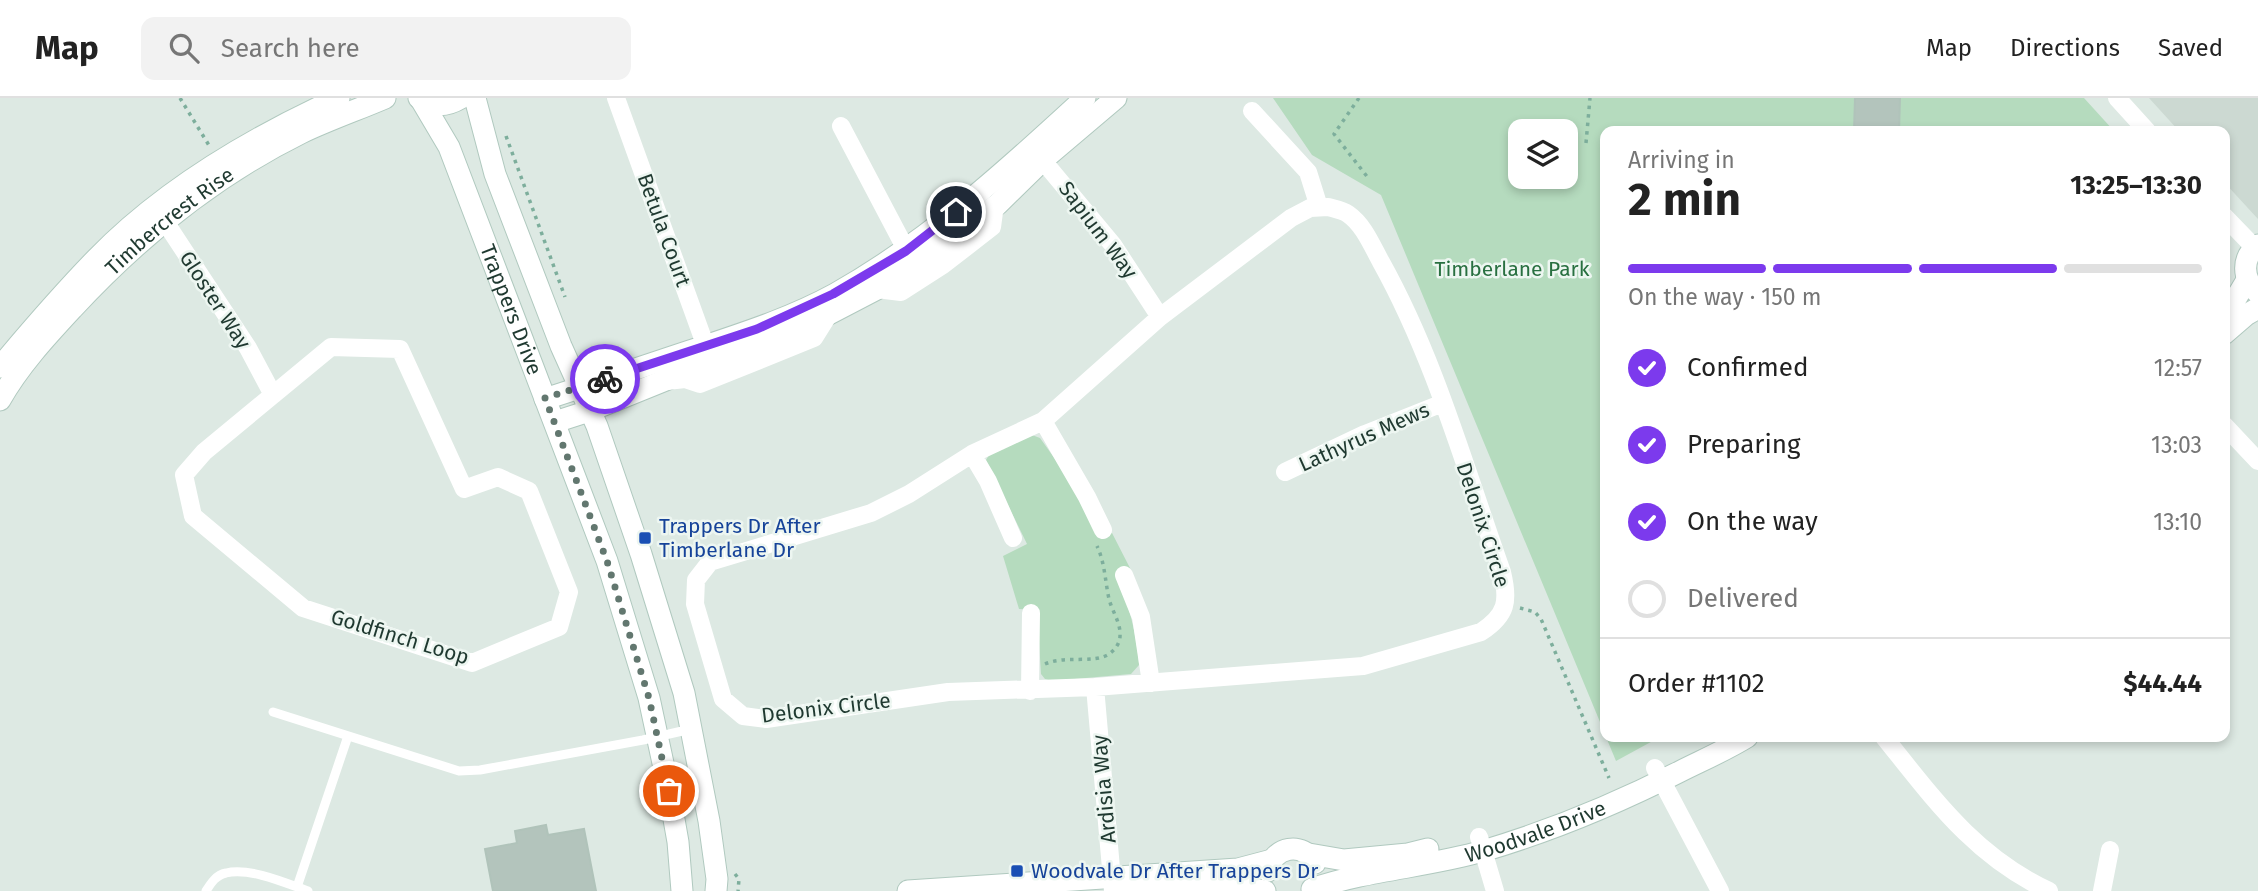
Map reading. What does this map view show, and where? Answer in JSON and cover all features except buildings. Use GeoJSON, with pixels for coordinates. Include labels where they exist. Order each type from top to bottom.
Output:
{"type":"FeatureCollection","features":[{"type":"Feature","properties":{"kind":"street","name":"Timbercrest Rise"},"geometry":{"type":"LineString","coordinates":[[159,214],[219,161],[294,119],[339,98]]}},
{"type":"Feature","properties":{"kind":"street","name":"Timbercrest Rise"},"geometry":{"type":"LineString","coordinates":[[2,383],[97,258],[159,214],[301,133],[385,98]]}},
{"type":"Feature","properties":{"kind":"street"},"geometry":{"type":"LineString","coordinates":[[420,98],[438,105],[461,98]]}},
{"type":"Feature","properties":{"kind":"street","name":"Trappers Drive"},"geometry":{"type":"LineString","coordinates":[[420,98],[449,146],[607,561],[649,698],[676,829],[682,891]]}},
{"type":"Feature","properties":{"kind":"street","name":"Trappers Drive"},"geometry":{"type":"LineString","coordinates":[[475,98],[495,174],[561,346],[597,426],[641,554],[684,693],[709,821],[717,879],[716,891]]}},
{"type":"Feature","properties":{"kind":"street","name":"Betula Court"},"geometry":{"type":"LineString","coordinates":[[616,98],[709,354]]}},
{"type":"Feature","properties":{"kind":"street"},"geometry":{"type":"LineString","coordinates":[[877,289],[888,293],[901,292],[992,227],[993,212],[998,204],[1085,98]]}},
{"type":"Feature","properties":{"kind":"street"},"geometry":{"type":"LineString","coordinates":[[545,398],[709,354],[829,314],[877,289],[990,185],[1116,98]]}},
{"type":"Feature","properties":{"kind":"street"},"geometry":{"type":"LineString","coordinates":[[2117,98],[2142,126]]}},
{"type":"Feature","properties":{"kind":"street"},"geometry":{"type":"LineString","coordinates":[[1252,111],[1308,172],[1319,207]]}},
{"type":"Feature","properties":{"kind":"street"},"geometry":{"type":"LineString","coordinates":[[841,126],[910,258]]}},
{"type":"Feature","properties":{"kind":"street","name":"Sapium Way"},"geometry":{"type":"LineString","coordinates":[[1038,153],[1113,245],[1160,317]]}},
{"type":"Feature","properties":{"kind":"street"},"geometry":{"type":"LineString","coordinates":[[555,422],[661,382],[757,329],[910,258],[998,204]]}},
{"type":"Feature","properties":{"kind":"street","name":"Delonix Circle"},"geometry":{"type":"LineString","coordinates":[[1319,207],[1339,209],[1349,214],[1367,237],[1408,312],[1502,572],[1505,607],[1491,626],[1480,632],[1363,666],[1095,687],[948,692],[766,719],[743,716],[723,699],[695,604],[696,580],[710,562],[871,513],[909,494],[972,454],[1042,421],[1160,317],[1291,218],[1310,208],[1319,207]]}},
{"type":"Feature","properties":{"kind":"street","name":"Gloster Way"},"geometry":{"type":"LineString","coordinates":[[159,214],[248,348],[273,395]]}},
{"type":"Feature","properties":{"kind":"street"},"geometry":{"type":"LineString","coordinates":[[2230,222],[2256,246],[2246,262],[2253,287],[2230,307]]}},
{"type":"Feature","properties":{"kind":"street"},"geometry":{"type":"LineString","coordinates":[[2230,329],[2258,308]]}},
{"type":"Feature","properties":{"kind":"street"},"geometry":{"type":"LineString","coordinates":[[661,382],[678,379],[699,384],[742,368],[814,338],[829,314]]}},
{"type":"Feature","properties":{"kind":"street","name":"Goldfinch Loop"},"geometry":{"type":"LineString","coordinates":[[331,347],[400,349],[464,489],[498,477],[529,491],[569,592],[559,627],[472,663],[303,608],[193,516],[184,475],[204,452],[273,395],[331,347]]}},
{"type":"Feature","properties":{"kind":"street","name":"Lathyrus Mews"},"geometry":{"type":"LineString","coordinates":[[1285,472],[1365,434],[1443,403]]}},
{"type":"Feature","properties":{"kind":"street"},"geometry":{"type":"LineString","coordinates":[[1042,421],[1087,497],[1097,533]]}},
{"type":"Feature","properties":{"kind":"street"},"geometry":{"type":"LineString","coordinates":[[2230,431],[2258,461]]}},
{"type":"Feature","properties":{"kind":"street"},"geometry":{"type":"LineString","coordinates":[[972,454],[988,481],[1013,538]]}},
{"type":"Feature","properties":{"kind":"street"},"geometry":{"type":"LineString","coordinates":[[1124,575],[1141,617],[1151,683]]}},
{"type":"Feature","properties":{"kind":"street"},"geometry":{"type":"LineString","coordinates":[[1030,691],[1031,614]]}},
{"type":"Feature","properties":{"kind":"street","name":"Ardisia Way"},"geometry":{"type":"LineString","coordinates":[[1095,687],[1112,884]]}},
{"type":"Feature","properties":{"kind":"street","name":"Woodvale Drive"},"geometry":{"type":"LineString","coordinates":[[1658,774],[1710,742]]}},
{"type":"Feature","properties":{"kind":"street","name":"Woodvale Drive"},"geometry":{"type":"LineString","coordinates":[[1311,890],[1339,880],[1410,867],[1481,844],[1619,786],[1658,774],[1735,742]]}},
{"type":"Feature","properties":{"kind":"street"},"geometry":{"type":"LineString","coordinates":[[1888,742],[1951,820],[1990,855],[2027,881],[2049,891]]}},
{"type":"Feature","properties":{"kind":"street"},"geometry":{"type":"LineString","coordinates":[[1658,774],[1720,891]]}},
{"type":"Feature","properties":{"kind":"street"},"geometry":{"type":"LineString","coordinates":[[1481,844],[1495,891]]}},
{"type":"Feature","properties":{"kind":"street","name":"Woodvale Drive"},"geometry":{"type":"LineString","coordinates":[[1272,860],[1285,850],[1293,848],[1309,854],[1344,860],[1481,844]]}},
{"type":"Feature","properties":{"kind":"street"},"geometry":{"type":"LineString","coordinates":[[2102,891],[2110,850]]}},
{"type":"Feature","properties":{"kind":"street"},"geometry":{"type":"LineString","coordinates":[[1309,854],[1317,867],[1316,883],[1311,890]]}},
{"type":"Feature","properties":{"kind":"street"},"geometry":{"type":"LineString","coordinates":[[908,891],[1112,884],[1238,869],[1272,860]]}},
{"type":"Feature","properties":{"kind":"street"},"geometry":{"type":"LineString","coordinates":[[1272,860],[1268,874],[1276,891]]}},
{"type":"Feature","properties":{"kind":"street"},"geometry":{"type":"LineString","coordinates":[[1130,891],[1242,887],[1265,891]]}},
{"type":"Feature","properties":{"kind":"lane"},"geometry":{"type":"LineString","coordinates":[[273,712],[459,771],[480,770],[691,729]]}},
{"type":"Feature","properties":{"kind":"lane"},"geometry":{"type":"LineString","coordinates":[[297,887],[348,736]]}},
{"type":"Feature","properties":{"kind":"lane"},"geometry":{"type":"LineString","coordinates":[[206,891],[213,880],[225,873],[242,872],[308,891]]}},
{"type":"Feature","properties":{"kind":"path"},"geometry":{"type":"LineString","coordinates":[[180,98],[219,161]]}},
{"type":"Feature","properties":{"kind":"path"},"geometry":{"type":"LineString","coordinates":[[1359,98],[1334,134],[1369,179]]}},
{"type":"Feature","properties":{"kind":"path"},"geometry":{"type":"LineString","coordinates":[[1586,143],[1590,98]]}},
{"type":"Feature","properties":{"kind":"path"},"geometry":{"type":"LineString","coordinates":[[1031,671],[1069,658],[1097,658],[1109,654],[1117,646],[1121,637],[1097,533]]}},
{"type":"Feature","properties":{"kind":"path"},"geometry":{"type":"LineString","coordinates":[[1505,607],[1527,609],[1535,612],[1541,619],[1609,778]]}},
{"type":"Feature","properties":{"kind":"path"},"geometry":{"type":"LineString","coordinates":[[738,891],[739,879]]}},
{"type":"Feature","properties":{"kind":"shaded area"},"geometry":{"type":"Polygon","coordinates":[[[2149,98],[2258,98],[2258,219],[2230,189],[2230,126],[2174,126],[2149,98]]]}},
{"type":"Feature","properties":{"kind":"green space","name":"Timberlane Park"},"geometry":{"type":"Polygon","coordinates":[[[1273,98],[2084,98],[2109,126],[1600,126],[1600,722],[1381,195],[1312,155],[1273,98]]]}},
{"type":"Feature","properties":{"kind":"green space"},"geometry":{"type":"Polygon","coordinates":[[[1032,435],[1040,438],[1075,487],[1098,538],[1112,533],[1131,570],[1118,575],[1132,619],[1138,653],[1139,665],[1131,674],[1052,681],[1041,674],[1037,610],[1019,609],[1003,556],[1027,544],[986,460],[989,455],[1032,435]]]}},
{"type":"Feature","properties":{"kind":"green space"},"geometry":{"type":"Polygon","coordinates":[[[1608,742],[1651,742],[1616,761],[1608,742]]]}},
{"type":"Feature","properties":{"kind":"way so far"},"geometry":{"type":"LineString","coordinates":[[605,379],[545,398],[607,561],[649,698],[669,791]]}},
{"type":"Feature","properties":{"kind":"place","name":"Trappers Dr After Timberlane Dr"},"geometry":{"type":"Point","coordinates":[645,538]}},
{"type":"Feature","properties":{"kind":"place","name":"Woodvale Dr After Trappers Dr"},"geometry":{"type":"Point","coordinates":[1017,871]}},
{"type":"Feature","properties":{"kind":"route"},"geometry":{"type":"LineString","coordinates":[[605,379],[757,329],[833,294],[906,251],[956,212]]}}]}
